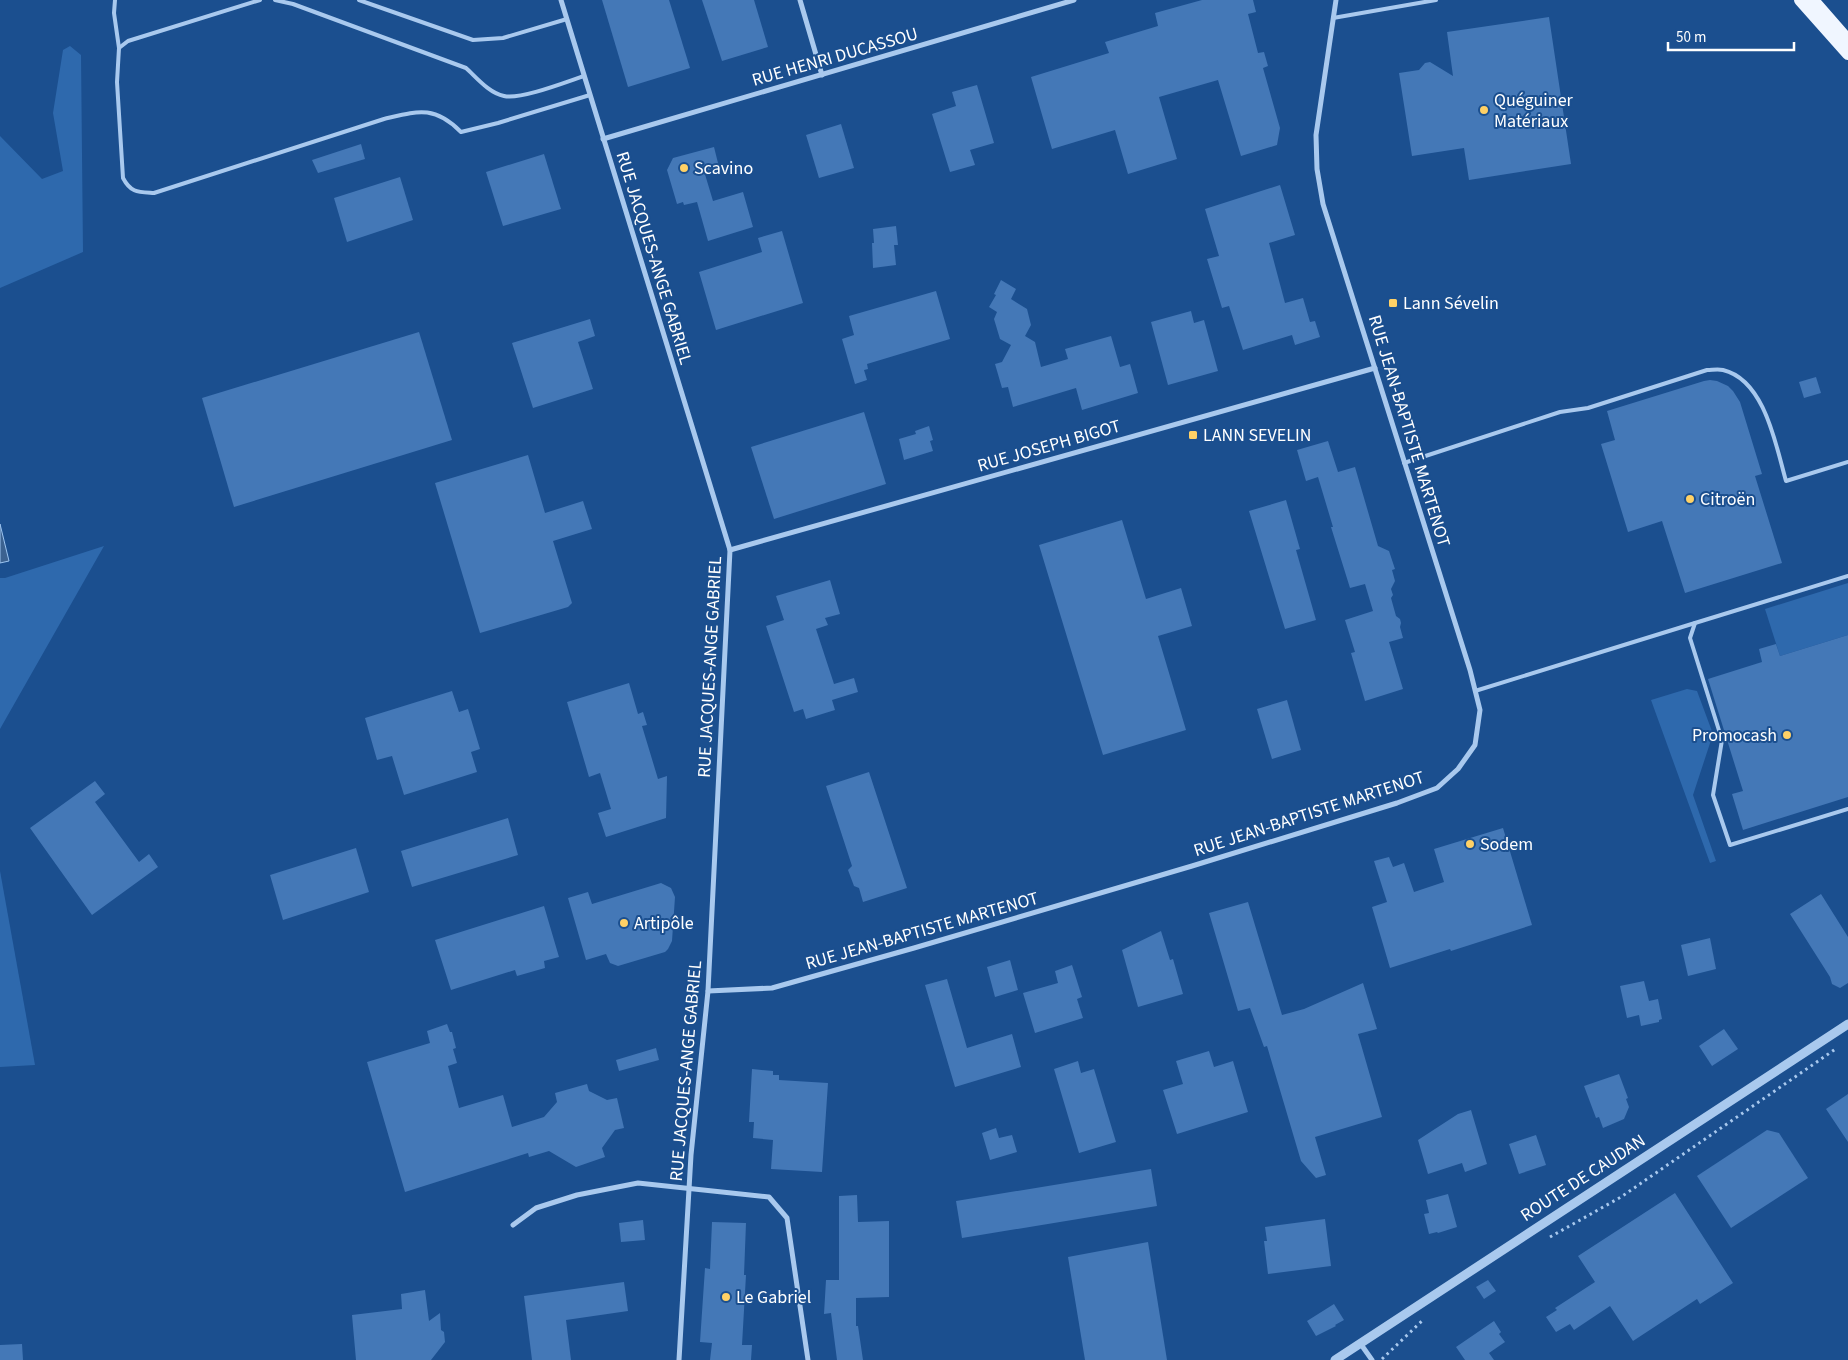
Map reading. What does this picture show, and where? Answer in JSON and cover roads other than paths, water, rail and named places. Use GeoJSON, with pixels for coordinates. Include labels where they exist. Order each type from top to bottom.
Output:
{"type":"FeatureCollection","features":[{"type":"Feature","properties":{"kind":"main road"},"geometry":{"type":"LineString","coordinates":[[1800,0],[1848,54]]}},
{"type":"Feature","properties":{"kind":"main road"},"geometry":{"type":"LineString","coordinates":[[1813,0],[1848,40]]}},
{"type":"Feature","properties":{"kind":"street","name":"RUE JACQUES-ANGE GABRIEL"},"geometry":{"type":"LineString","coordinates":[[561,0],[730,550],[708,991],[691,1155],[679,1360]]}},
{"type":"Feature","properties":{"kind":"street"},"geometry":{"type":"LineString","coordinates":[[800,0],[822,75]]}},
{"type":"Feature","properties":{"kind":"street","name":"RUE HENRI DUCASSOU"},"geometry":{"type":"LineString","coordinates":[[603,139],[1074,0]]}},
{"type":"Feature","properties":{"kind":"street","name":"RUE JEAN-BAPTISTE MARTENOT"},"geometry":{"type":"LineString","coordinates":[[708,991],[772,988],[1192,866],[1397,803],[1437,788],[1458,769],[1475,745],[1480,710],[1470,670],[1323,204],[1317,169],[1316,135],[1336,0]]}},
{"type":"Feature","properties":{"kind":"street","name":"RUE JOSEPH BIGOT"},"geometry":{"type":"LineString","coordinates":[[730,550],[1375,368]]}},
{"type":"Feature","properties":{"kind":"street","name":"ROUTE DE CAUDAN"},"geometry":{"type":"LineString","coordinates":[[1334,1360],[1848,1024]]}},
{"type":"Feature","properties":{"kind":"street"},"geometry":{"type":"LineString","coordinates":[[513,1225],[536,1208],[585,1194],[638,1183],[769,1197],[787,1218],[808,1360]]}},
{"type":"Feature","properties":{"kind":"street"},"geometry":{"type":"LineString","coordinates":[[1360,1343],[1372,1360]]}},
{"type":"Feature","properties":{"kind":"lane"},"geometry":{"type":"LineString","coordinates":[[115,0],[114,13],[119,48],[117,82],[123,178],[128,187],[138,192],[154,194],[384,119],[417,112],[430,112],[453,124],[461,132],[498,124],[590,95]]}},
{"type":"Feature","properties":{"kind":"lane"},"geometry":{"type":"LineString","coordinates":[[119,48],[128,41],[260,0]]}},
{"type":"Feature","properties":{"kind":"lane"},"geometry":{"type":"LineString","coordinates":[[275,0],[293,4],[466,68],[487,88],[504,97],[524,95],[584,76]]}},
{"type":"Feature","properties":{"kind":"lane"},"geometry":{"type":"LineString","coordinates":[[359,0],[473,40],[503,38],[567,19]]}},
{"type":"Feature","properties":{"kind":"lane"},"geometry":{"type":"LineString","coordinates":[[1333,18],[1436,0]]}},
{"type":"Feature","properties":{"kind":"lane"},"geometry":{"type":"LineString","coordinates":[[1404,463],[1560,412],[1588,408],[1707,370],[1722,370],[1738,377],[1754,392],[1769,422],[1786,481],[1848,462]]}},
{"type":"Feature","properties":{"kind":"lane"},"geometry":{"type":"LineString","coordinates":[[1475,691],[1848,576]]}},
{"type":"Feature","properties":{"kind":"lane"},"geometry":{"type":"LineString","coordinates":[[1695,624],[1690,638],[1722,740],[1713,795],[1730,846],[1848,809]]}},
{"type":"Feature","properties":{"kind":"place","name":"Quéguiner Matériaux"},"geometry":{"type":"Point","coordinates":[1484,110]}},
{"type":"Feature","properties":{"kind":"place","name":"Scavino"},"geometry":{"type":"Point","coordinates":[684,168]}},
{"type":"Feature","properties":{"kind":"place","name":"Lann Sévelin"},"geometry":{"type":"Point","coordinates":[1393,303]}},
{"type":"Feature","properties":{"kind":"place","name":"LANN SEVELIN"},"geometry":{"type":"Point","coordinates":[1193,435]}},
{"type":"Feature","properties":{"kind":"place","name":"Citroën"},"geometry":{"type":"Point","coordinates":[1690,499]}},
{"type":"Feature","properties":{"kind":"place","name":"Promocash"},"geometry":{"type":"Point","coordinates":[1787,735]}},
{"type":"Feature","properties":{"kind":"place","name":"Sodem"},"geometry":{"type":"Point","coordinates":[1470,844]}},
{"type":"Feature","properties":{"kind":"place","name":"Artipôle"},"geometry":{"type":"Point","coordinates":[624,923]}},
{"type":"Feature","properties":{"kind":"place","name":"Le Gabriel"},"geometry":{"type":"Point","coordinates":[726,1297]}}]}
